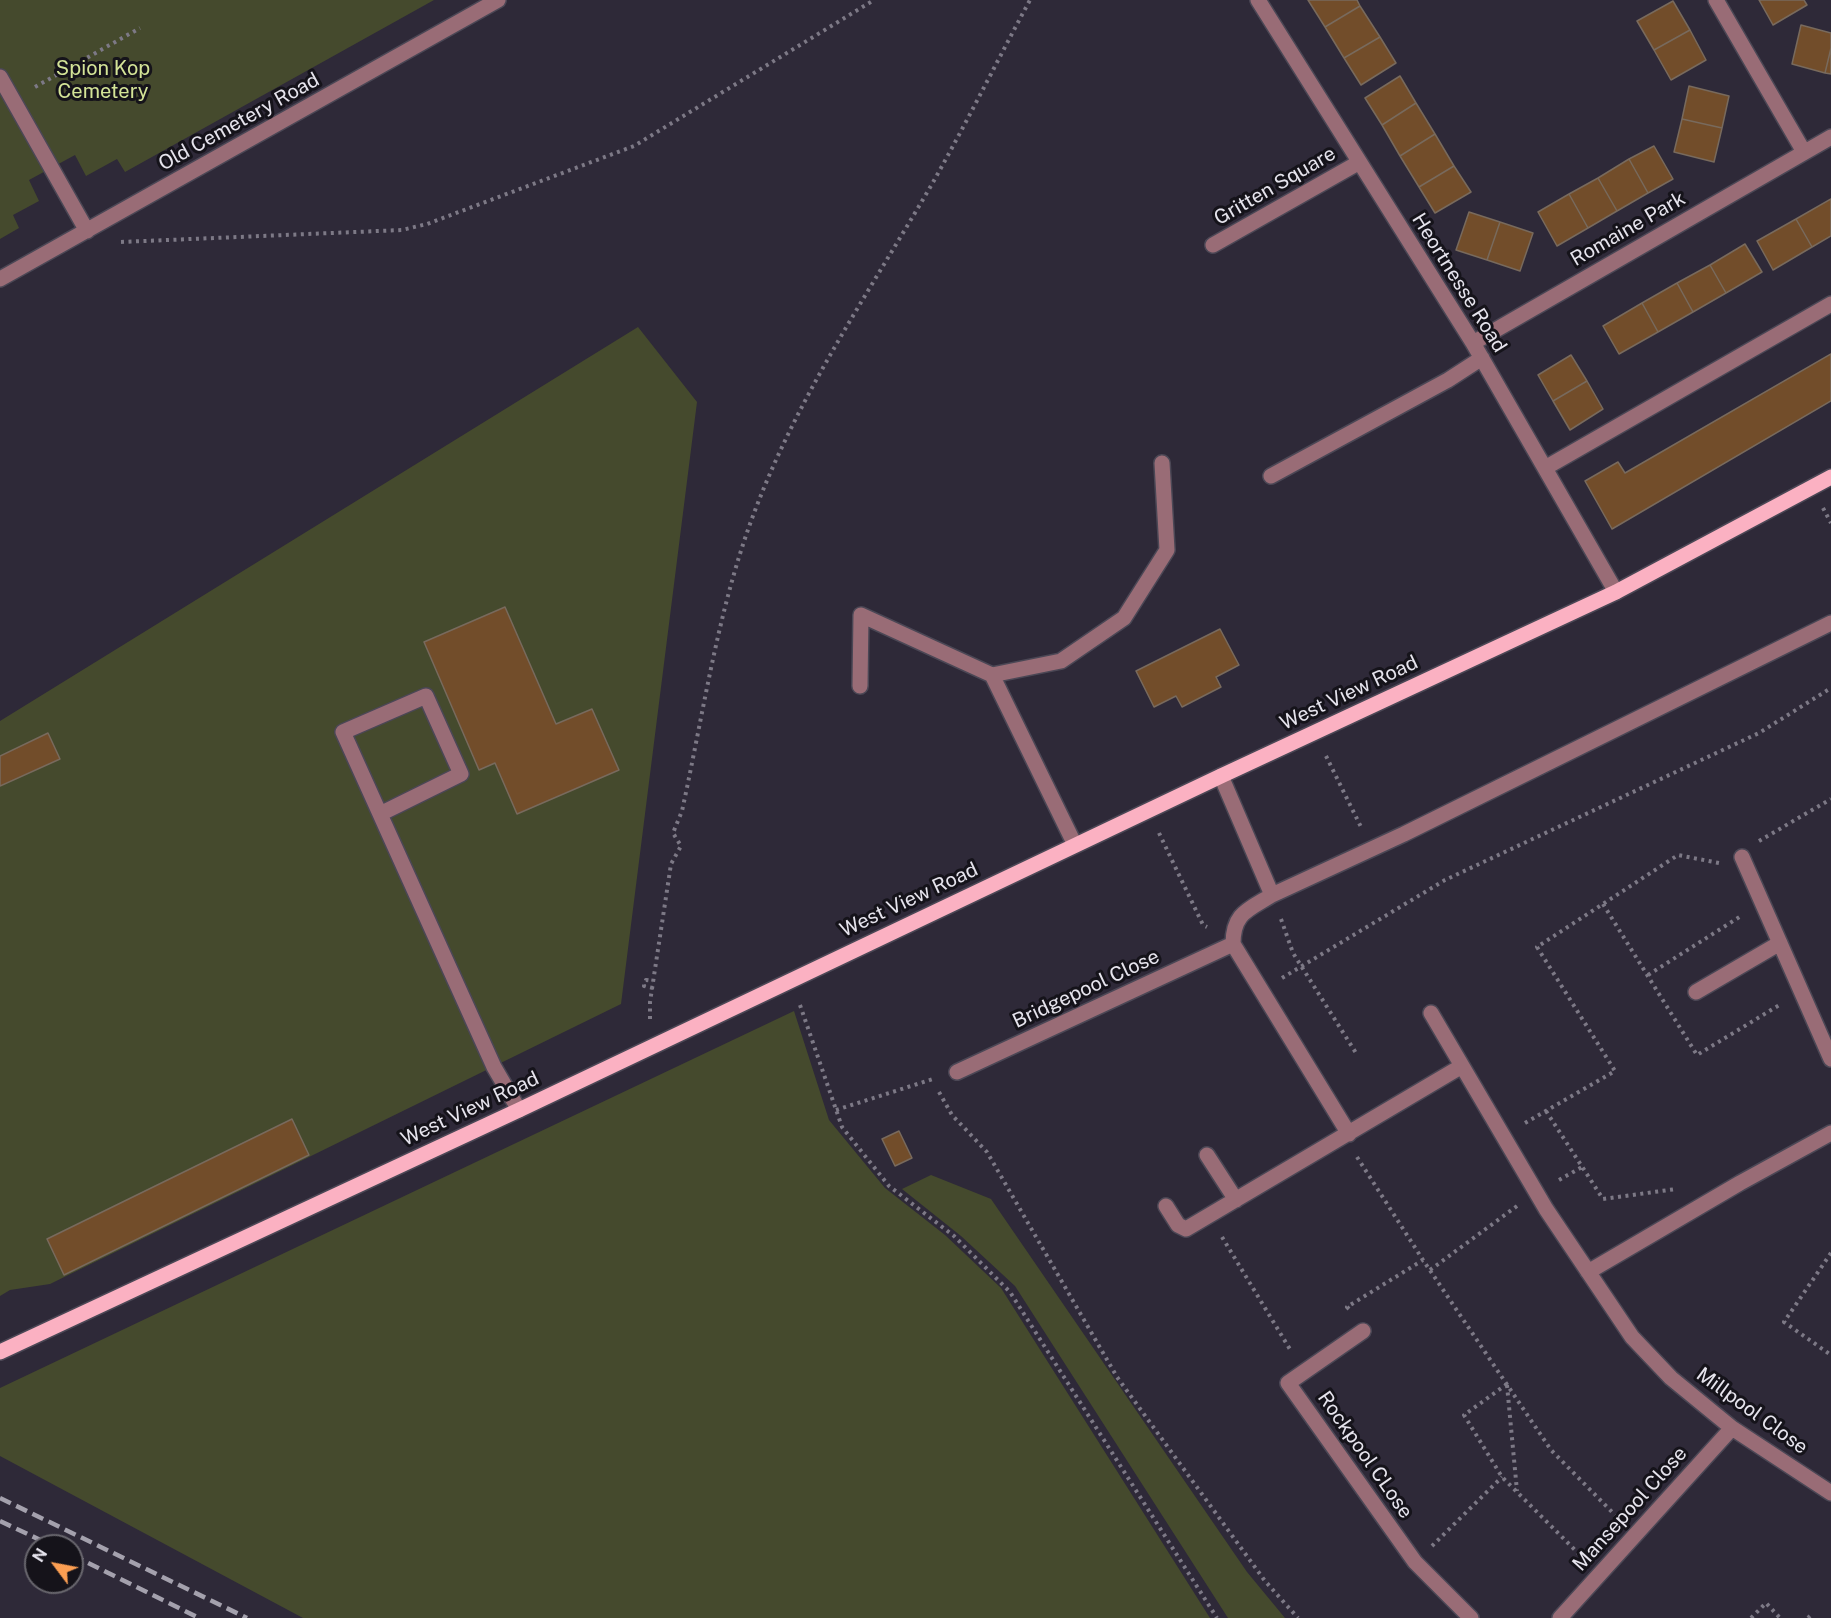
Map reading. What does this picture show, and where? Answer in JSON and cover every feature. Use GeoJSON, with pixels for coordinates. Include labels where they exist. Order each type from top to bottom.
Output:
{"type":"FeatureCollection","features":[{"type":"Feature","properties":{"kind":"main road","name":"West View Road"},"geometry":{"type":"LineString","coordinates":[[0,1352],[519,1110],[790,979],[1616,592],[1831,477]]}},
{"type":"Feature","properties":{"kind":"street","name":"Old Cemetery Road"},"geometry":{"type":"LineString","coordinates":[[0,279],[498,0]]}},
{"type":"Feature","properties":{"kind":"street","name":"Heortnesse Road"},"geometry":{"type":"LineString","coordinates":[[1258,0],[1358,163],[1473,343],[1616,592]]}},
{"type":"Feature","properties":{"kind":"street"},"geometry":{"type":"LineString","coordinates":[[1716,0],[1804,152]]}},
{"type":"Feature","properties":{"kind":"street"},"geometry":{"type":"LineString","coordinates":[[0,77],[87,231]]}},
{"type":"Feature","properties":{"kind":"street","name":"Romaine Park"},"geometry":{"type":"LineString","coordinates":[[1473,343],[1831,137]]}},
{"type":"Feature","properties":{"kind":"street","name":"Gritten Square"},"geometry":{"type":"LineString","coordinates":[[1213,245],[1358,163]]}},
{"type":"Feature","properties":{"kind":"street"},"geometry":{"type":"LineString","coordinates":[[1545,468],[1831,304]]}},
{"type":"Feature","properties":{"kind":"street"},"geometry":{"type":"LineString","coordinates":[[1272,476],[1448,380],[1482,358]]}},
{"type":"Feature","properties":{"kind":"street"},"geometry":{"type":"LineString","coordinates":[[860,686],[861,615],[992,675],[1061,661],[1124,618],[1167,550],[1162,463]]}},
{"type":"Feature","properties":{"kind":"street"},"geometry":{"type":"LineString","coordinates":[[1349,1134],[1233,944],[1233,928],[1241,914],[1272,895],[1404,834],[1831,623]]}},
{"type":"Feature","properties":{"kind":"street"},"geometry":{"type":"LineString","coordinates":[[992,675],[1075,845]]}},
{"type":"Feature","properties":{"kind":"street"},"geometry":{"type":"LineString","coordinates":[[380,814],[461,774],[426,696],[343,732],[494,1067],[519,1110]]}},
{"type":"Feature","properties":{"kind":"street"},"geometry":{"type":"LineString","coordinates":[[1221,776],[1272,895]]}},
{"type":"Feature","properties":{"kind":"street"},"geometry":{"type":"LineString","coordinates":[[1746,852],[1761,902],[1831,1059]]}},
{"type":"Feature","properties":{"kind":"street"},"geometry":{"type":"LineString","coordinates":[[1696,992],[1780,943]]}},
{"type":"Feature","properties":{"kind":"street","name":"Bridgepool Close"},"geometry":{"type":"LineString","coordinates":[[957,1072],[1233,944]]}},
{"type":"Feature","properties":{"kind":"street"},"geometry":{"type":"LineString","coordinates":[[1431,1013],[1537,1192]]}},
{"type":"Feature","properties":{"kind":"street"},"geometry":{"type":"LineString","coordinates":[[1166,1206],[1178,1225],[1186,1229],[1462,1066]]}},
{"type":"Feature","properties":{"kind":"street"},"geometry":{"type":"LineString","coordinates":[[1588,1272],[1831,1132]]}},
{"type":"Feature","properties":{"kind":"street"},"geometry":{"type":"LineString","coordinates":[[1207,1155],[1236,1200]]}},
{"type":"Feature","properties":{"kind":"street","name":"Millpool Close"},"geometry":{"type":"LineString","coordinates":[[1537,1192],[1632,1337],[1671,1378],[1732,1428],[1831,1493]]}},
{"type":"Feature","properties":{"kind":"street","name":"Rockpool CLose"},"geometry":{"type":"LineString","coordinates":[[1363,1331],[1288,1383],[1415,1562],[1471,1618]]}},
{"type":"Feature","properties":{"kind":"street","name":"Mansepool Close"},"geometry":{"type":"LineString","coordinates":[[1560,1618],[1732,1428]]}},
{"type":"Feature","properties":{"kind":"path"},"geometry":{"type":"LineString","coordinates":[[87,231],[110,242],[402,230],[427,224],[634,146],[874,0]]}},
{"type":"Feature","properties":{"kind":"path"},"geometry":{"type":"LineString","coordinates":[[650,1047],[650,1002],[671,864],[681,846],[673,833],[682,811],[726,609],[750,524],[796,416],[836,342],[932,183],[1030,0]]}},
{"type":"Feature","properties":{"kind":"path"},"geometry":{"type":"LineString","coordinates":[[13,99],[140,28]]}},
{"type":"Feature","properties":{"kind":"path"},"geometry":{"type":"LineString","coordinates":[[1261,990],[1445,880],[1759,733],[1831,688]]}},
{"type":"Feature","properties":{"kind":"path"},"geometry":{"type":"LineString","coordinates":[[1327,758],[1364,834]]}},
{"type":"Feature","properties":{"kind":"path"},"geometry":{"type":"LineString","coordinates":[[1746,852],[1831,799]]}},
{"type":"Feature","properties":{"kind":"path"},"geometry":{"type":"LineString","coordinates":[[1159,834],[1203,925]]}},
{"type":"Feature","properties":{"kind":"path"},"geometry":{"type":"LineString","coordinates":[[1504,1135],[1615,1071],[1537,947],[1678,855],[1721,864]]}},
{"type":"Feature","properties":{"kind":"path"},"geometry":{"type":"LineString","coordinates":[[1272,895],[1293,953],[1356,1053]]}},
{"type":"Feature","properties":{"kind":"path"},"geometry":{"type":"LineString","coordinates":[[1648,975],[1761,902]]}},
{"type":"Feature","properties":{"kind":"path"},"geometry":{"type":"LineString","coordinates":[[790,979],[842,1127],[889,1186],[954,1236],[1010,1292],[1217,1618]]}},
{"type":"Feature","properties":{"kind":"path"},"geometry":{"type":"LineString","coordinates":[[653,981],[646,980],[644,986],[653,988]]}},
{"type":"Feature","properties":{"kind":"path"},"geometry":{"type":"LineString","coordinates":[[836,1110],[957,1072]]}},
{"type":"Feature","properties":{"kind":"path"},"geometry":{"type":"LineString","coordinates":[[932,1079],[952,1115],[987,1152],[1117,1377],[1265,1581],[1298,1618]]}},
{"type":"Feature","properties":{"kind":"path"},"geometry":{"type":"LineString","coordinates":[[1546,1111],[1603,1199],[1682,1188]]}},
{"type":"Feature","properties":{"kind":"path"},"geometry":{"type":"LineString","coordinates":[[1349,1134],[1356,1155],[1423,1260],[1551,1450],[1635,1535]]}},
{"type":"Feature","properties":{"kind":"path"},"geometry":{"type":"LineString","coordinates":[[1430,1270],[1537,1192],[1582,1167]]}},
{"type":"Feature","properties":{"kind":"path"},"geometry":{"type":"LineString","coordinates":[[1209,1216],[1304,1372]]}},
{"type":"Feature","properties":{"kind":"path"},"geometry":{"type":"LineString","coordinates":[[1831,1253],[1784,1322],[1831,1355]]}},
{"type":"Feature","properties":{"kind":"path"},"geometry":{"type":"LineString","coordinates":[[1363,1331],[1347,1307],[1423,1260]]}},
{"type":"Feature","properties":{"kind":"path"},"geometry":{"type":"LineString","coordinates":[[1507,1384],[1464,1415],[1502,1477],[1600,1574]]}},
{"type":"Feature","properties":{"kind":"path"},"geometry":{"type":"LineString","coordinates":[[1507,1384],[1517,1491]]}},
{"type":"Feature","properties":{"kind":"path"},"geometry":{"type":"LineString","coordinates":[[1415,1562],[1502,1477]]}},
{"type":"Feature","properties":{"kind":"path"},"geometry":{"type":"LineString","coordinates":[[1752,1618],[1766,1603],[1780,1618]]}},
{"type":"Feature","properties":{"kind":"green space","name":"Spion Kop Cemetery"},"geometry":{"type":"Polygon","coordinates":[[[0,0],[434,0],[125,172],[117,159],[86,176],[75,155],[29,180],[39,201],[13,215],[19,228],[0,239],[0,0]]]}},
{"type":"Feature","properties":{"kind":"green space"},"geometry":{"type":"Polygon","coordinates":[[[638,327],[697,402],[621,1004],[50,1284],[10,1290],[0,1296],[0,721],[638,327]]]}},
{"type":"Feature","properties":{"kind":"green space"},"geometry":{"type":"Polygon","coordinates":[[[794,1011],[829,1120],[885,1188],[945,1235],[1001,1288],[1210,1618],[303,1618],[0,1456],[0,1388],[794,1011]]]}},
{"type":"Feature","properties":{"kind":"green space"},"geometry":{"type":"Polygon","coordinates":[[[931,1175],[991,1199],[1247,1572],[1285,1618],[1228,1618],[1015,1286],[961,1236],[902,1189],[931,1175]]]}},
{"type":"Feature","properties":{"kind":"building"},"geometry":{"type":"Polygon","coordinates":[[[1308,0],[1357,0],[1360,6],[1325,27],[1308,0]]]}},
{"type":"Feature","properties":{"kind":"building"},"geometry":{"type":"Polygon","coordinates":[[[1759,0],[1804,0],[1807,5],[1773,25],[1759,0]]]}},
{"type":"Feature","properties":{"kind":"building"},"geometry":{"type":"Polygon","coordinates":[[[1673,1],[1690,30],[1654,50],[1637,21],[1673,1]]]}},
{"type":"Feature","properties":{"kind":"building"},"geometry":{"type":"Polygon","coordinates":[[[1360,6],[1380,37],[1344,58],[1325,27],[1360,6]]]}},
{"type":"Feature","properties":{"kind":"building"},"geometry":{"type":"Polygon","coordinates":[[[1801,25],[1831,33],[1831,48],[1825,73],[1792,64],[1801,25]]]}},
{"type":"Feature","properties":{"kind":"building"},"geometry":{"type":"Polygon","coordinates":[[[1690,30],[1706,60],[1671,80],[1654,50],[1690,30]]]}},
{"type":"Feature","properties":{"kind":"building"},"geometry":{"type":"Polygon","coordinates":[[[1380,37],[1396,63],[1361,85],[1344,58],[1380,37]]]}},
{"type":"Feature","properties":{"kind":"building"},"geometry":{"type":"Polygon","coordinates":[[[1831,48],[1831,74],[1825,73],[1831,48]]]}},
{"type":"Feature","properties":{"kind":"building"},"geometry":{"type":"Polygon","coordinates":[[[1400,76],[1416,103],[1382,125],[1365,98],[1400,76]]]}},
{"type":"Feature","properties":{"kind":"building"},"geometry":{"type":"Polygon","coordinates":[[[1689,86],[1729,96],[1722,128],[1682,119],[1689,86]]]}},
{"type":"Feature","properties":{"kind":"building"},"geometry":{"type":"Polygon","coordinates":[[[1416,103],[1435,134],[1400,156],[1382,125],[1416,103]]]}},
{"type":"Feature","properties":{"kind":"building"},"geometry":{"type":"Polygon","coordinates":[[[1682,119],[1722,128],[1714,162],[1674,152],[1682,119]]]}},
{"type":"Feature","properties":{"kind":"building"},"geometry":{"type":"Polygon","coordinates":[[[1435,134],[1454,166],[1419,187],[1400,156],[1435,134]]]}},
{"type":"Feature","properties":{"kind":"building"},"geometry":{"type":"Polygon","coordinates":[[[1654,146],[1673,179],[1648,193],[1629,159],[1654,146]]]}},
{"type":"Feature","properties":{"kind":"building"},"geometry":{"type":"Polygon","coordinates":[[[1629,159],[1648,193],[1617,211],[1598,178],[1629,159]]]}},
{"type":"Feature","properties":{"kind":"building"},"geometry":{"type":"Polygon","coordinates":[[[1454,166],[1471,192],[1435,213],[1419,187],[1454,166]]]}},
{"type":"Feature","properties":{"kind":"building"},"geometry":{"type":"Polygon","coordinates":[[[1598,178],[1617,211],[1588,228],[1569,194],[1598,178]]]}},
{"type":"Feature","properties":{"kind":"building"},"geometry":{"type":"Polygon","coordinates":[[[1569,194],[1588,228],[1557,246],[1538,212],[1569,194]]]}},
{"type":"Feature","properties":{"kind":"building"},"geometry":{"type":"Polygon","coordinates":[[[1831,199],[1831,236],[1812,247],[1796,219],[1831,199]]]}},
{"type":"Feature","properties":{"kind":"building"},"geometry":{"type":"Polygon","coordinates":[[[1469,212],[1500,222],[1487,260],[1456,250],[1469,212]]]}},
{"type":"Feature","properties":{"kind":"building"},"geometry":{"type":"Polygon","coordinates":[[[1796,219],[1812,247],[1773,270],[1757,241],[1796,219]]]}},
{"type":"Feature","properties":{"kind":"building"},"geometry":{"type":"Polygon","coordinates":[[[1500,222],[1533,233],[1520,271],[1487,260],[1500,222]]]}},
{"type":"Feature","properties":{"kind":"building"},"geometry":{"type":"Polygon","coordinates":[[[1745,244],[1762,272],[1726,293],[1710,265],[1745,244]]]}},
{"type":"Feature","properties":{"kind":"building"},"geometry":{"type":"Polygon","coordinates":[[[1710,265],[1726,293],[1693,312],[1677,283],[1710,265]]]}},
{"type":"Feature","properties":{"kind":"building"},"geometry":{"type":"Polygon","coordinates":[[[1677,283],[1693,312],[1658,332],[1642,303],[1677,283]]]}},
{"type":"Feature","properties":{"kind":"building"},"geometry":{"type":"Polygon","coordinates":[[[1642,303],[1658,332],[1619,354],[1603,326],[1642,303]]]}},
{"type":"Feature","properties":{"kind":"building"},"geometry":{"type":"Polygon","coordinates":[[[1831,354],[1831,401],[1612,529],[1585,481],[1618,462],[1625,473],[1831,354]]]}},
{"type":"Feature","properties":{"kind":"building"},"geometry":{"type":"Polygon","coordinates":[[[1571,355],[1587,381],[1553,401],[1538,375],[1571,355]]]}},
{"type":"Feature","properties":{"kind":"building"},"geometry":{"type":"Polygon","coordinates":[[[1587,381],[1603,409],[1570,430],[1553,401],[1587,381]]]}},
{"type":"Feature","properties":{"kind":"building"},"geometry":{"type":"Polygon","coordinates":[[[505,607],[556,724],[592,709],[619,770],[517,814],[495,763],[479,770],[424,642],[505,607]]]}},
{"type":"Feature","properties":{"kind":"building"},"geometry":{"type":"Polygon","coordinates":[[[1220,629],[1239,665],[1216,677],[1221,687],[1182,707],[1176,696],[1154,707],[1136,671],[1220,629]]]}},
{"type":"Feature","properties":{"kind":"building"},"geometry":{"type":"Polygon","coordinates":[[[48,733],[60,759],[0,786],[0,756],[48,733]]]}},
{"type":"Feature","properties":{"kind":"building"},"geometry":{"type":"Polygon","coordinates":[[[292,1119],[309,1155],[64,1275],[47,1239],[292,1119]]]}},
{"type":"Feature","properties":{"kind":"building"},"geometry":{"type":"Polygon","coordinates":[[[899,1131],[912,1158],[895,1166],[882,1139],[899,1131]]]}},
{"type":"Feature","properties":{"kind":"railway"},"geometry":{"type":"LineString","coordinates":[[0,1498],[247,1618]]}},
{"type":"Feature","properties":{"kind":"railway"},"geometry":{"type":"LineString","coordinates":[[0,1521],[28,1534]]}},
{"type":"Feature","properties":{"kind":"railway"},"geometry":{"type":"LineString","coordinates":[[84,1561],[199,1618]]}}]}
